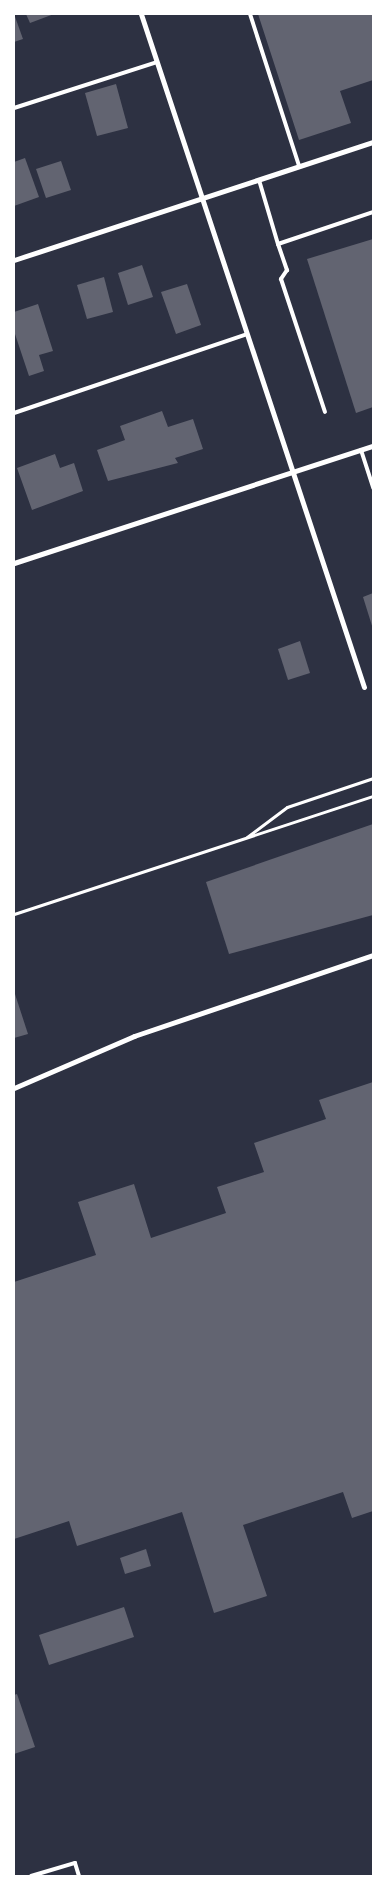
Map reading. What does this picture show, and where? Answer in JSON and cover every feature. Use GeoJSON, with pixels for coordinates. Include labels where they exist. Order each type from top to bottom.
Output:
{"type":"FeatureCollection","features":[{"type":"Feature","properties":{"kind":"street"},"geometry":{"type":"LineString","coordinates":[[141,14],[364,687]]}},
{"type":"Feature","properties":{"kind":"street"},"geometry":{"type":"LineString","coordinates":[[14,260],[373,142]]}},
{"type":"Feature","properties":{"kind":"street"},"geometry":{"type":"LineString","coordinates":[[14,563],[373,446]]}},
{"type":"Feature","properties":{"kind":"street"},"geometry":{"type":"LineString","coordinates":[[14,1088],[134,1036],[373,955]]}},
{"type":"Feature","properties":{"kind":"lane"},"geometry":{"type":"LineString","coordinates":[[250,14],[299,166]]}},
{"type":"Feature","properties":{"kind":"lane"},"geometry":{"type":"LineString","coordinates":[[14,108],[157,62]]}},
{"type":"Feature","properties":{"kind":"lane"},"geometry":{"type":"LineString","coordinates":[[259,180],[287,270],[281,280],[325,412]]}},
{"type":"Feature","properties":{"kind":"lane"},"geometry":{"type":"LineString","coordinates":[[278,244],[373,212]]}},
{"type":"Feature","properties":{"kind":"lane"},"geometry":{"type":"LineString","coordinates":[[14,413],[247,334]]}},
{"type":"Feature","properties":{"kind":"lane"},"geometry":{"type":"LineString","coordinates":[[361,450],[373,488]]}},
{"type":"Feature","properties":{"kind":"lane"},"geometry":{"type":"LineString","coordinates":[[31,1876],[75,1863],[79,1876]]}},
{"type":"Feature","properties":{"kind":"path"},"geometry":{"type":"LineString","coordinates":[[246,838],[287,807],[373,778]]}},
{"type":"Feature","properties":{"kind":"path"},"geometry":{"type":"LineString","coordinates":[[14,914],[373,796]]}},
{"type":"Feature","properties":{"kind":"building"},"geometry":{"type":"Polygon","coordinates":[[[14,14],[23,39],[14,42],[14,14]]]}},
{"type":"Feature","properties":{"kind":"building"},"geometry":{"type":"Polygon","coordinates":[[[26,14],[54,14],[30,23],[26,14]]]}},
{"type":"Feature","properties":{"kind":"building"},"geometry":{"type":"Polygon","coordinates":[[[258,14],[373,14],[373,80],[340,91],[351,123],[299,140],[258,14]]]}},
{"type":"Feature","properties":{"kind":"building"},"geometry":{"type":"Polygon","coordinates":[[[116,84],[128,128],[97,136],[85,93],[116,84]]]}},
{"type":"Feature","properties":{"kind":"building"},"geometry":{"type":"Polygon","coordinates":[[[25,158],[39,197],[14,206],[14,162],[25,158]]]}},
{"type":"Feature","properties":{"kind":"building"},"geometry":{"type":"Polygon","coordinates":[[[61,161],[71,190],[46,198],[36,169],[61,161]]]}},
{"type":"Feature","properties":{"kind":"building"},"geometry":{"type":"Polygon","coordinates":[[[373,239],[373,407],[356,413],[307,259],[373,239]]]}},
{"type":"Feature","properties":{"kind":"building"},"geometry":{"type":"Polygon","coordinates":[[[142,265],[153,297],[128,305],[118,273],[142,265]]]}},
{"type":"Feature","properties":{"kind":"building"},"geometry":{"type":"Polygon","coordinates":[[[104,277],[113,312],[87,319],[77,285],[104,277]]]}},
{"type":"Feature","properties":{"kind":"building"},"geometry":{"type":"Polygon","coordinates":[[[187,284],[201,325],[176,334],[161,292],[187,284]]]}},
{"type":"Feature","properties":{"kind":"building"},"geometry":{"type":"Polygon","coordinates":[[[38,304],[53,351],[39,355],[44,371],[29,376],[14,331],[14,312],[38,304]]]}},
{"type":"Feature","properties":{"kind":"building"},"geometry":{"type":"Polygon","coordinates":[[[162,411],[168,427],[193,419],[203,449],[175,458],[178,463],[108,481],[97,450],[125,440],[120,426],[162,411]]]}},
{"type":"Feature","properties":{"kind":"building"},"geometry":{"type":"Polygon","coordinates":[[[55,454],[60,468],[74,463],[83,491],[32,510],[17,468],[55,454]]]}},
{"type":"Feature","properties":{"kind":"building"},"geometry":{"type":"Polygon","coordinates":[[[373,593],[373,629],[363,597],[373,593]]]}},
{"type":"Feature","properties":{"kind":"building"},"geometry":{"type":"Polygon","coordinates":[[[300,641],[310,673],[288,680],[278,649],[300,641]]]}},
{"type":"Feature","properties":{"kind":"building"},"geometry":{"type":"Polygon","coordinates":[[[373,824],[373,915],[229,954],[206,882],[373,824]]]}},
{"type":"Feature","properties":{"kind":"building"},"geometry":{"type":"Polygon","coordinates":[[[14,991],[28,1034],[14,1038],[14,991]]]}},
{"type":"Feature","properties":{"kind":"building"},"geometry":{"type":"Polygon","coordinates":[[[373,1082],[373,1511],[352,1518],[343,1492],[243,1525],[267,1596],[214,1613],[182,1512],[77,1546],[69,1521],[14,1539],[14,1282],[96,1255],[78,1202],[134,1184],[151,1238],[226,1213],[217,1187],[264,1172],[254,1143],[326,1119],[319,1100],[373,1082]]]}},
{"type":"Feature","properties":{"kind":"building"},"geometry":{"type":"Polygon","coordinates":[[[146,1549],[151,1566],[125,1574],[120,1558],[146,1549]]]}},
{"type":"Feature","properties":{"kind":"building"},"geometry":{"type":"Polygon","coordinates":[[[124,1607],[134,1637],[49,1665],[39,1635],[124,1607]]]}},
{"type":"Feature","properties":{"kind":"building"},"geometry":{"type":"Polygon","coordinates":[[[17,1694],[35,1747],[14,1754],[14,1695],[17,1694]]]}}]}
